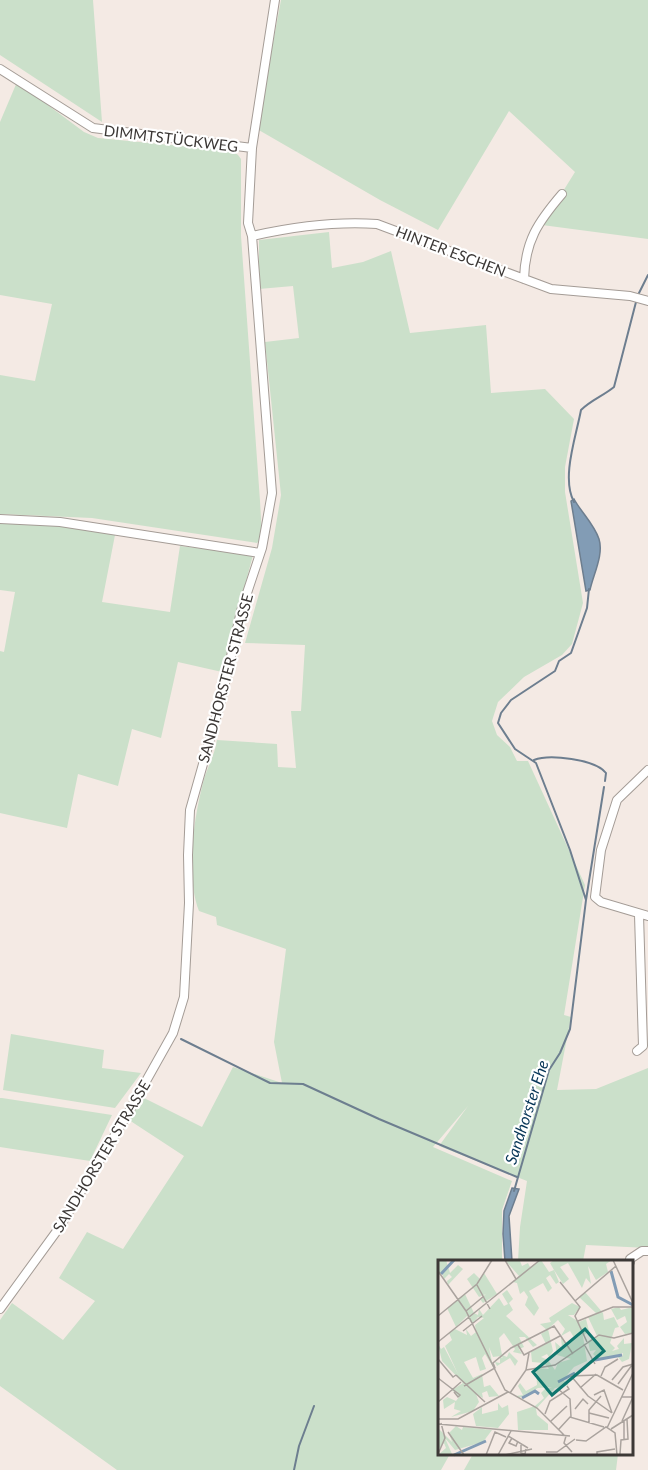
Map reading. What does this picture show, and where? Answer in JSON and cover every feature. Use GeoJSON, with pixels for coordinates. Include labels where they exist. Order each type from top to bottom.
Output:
{"type":"FeatureCollection","features":[{"type":"Feature","properties":{"kind":"street","name":"SANDHORSTER STRASSE"},"geometry":{"type":"LineString","coordinates":[[0,1309],[59,1228],[127,1115],[173,1033],[184,997],[189,903],[190,810],[222,697],[241,611],[261,554],[272,493],[252,236],[248,222],[252,148],[275,0]]}},
{"type":"Feature","properties":{"kind":"street","name":"DIMMTSTÜCKWEG"},"geometry":{"type":"LineString","coordinates":[[0,69],[93,128],[252,148]]}},
{"type":"Feature","properties":{"kind":"street"},"geometry":{"type":"LineString","coordinates":[[524,279],[525,255],[536,228],[562,194]]}},
{"type":"Feature","properties":{"kind":"street","name":"HINTER ESCHEN"},"geometry":{"type":"LineString","coordinates":[[252,236],[287,228],[359,222],[377,224],[550,289],[630,296],[648,301]]}},
{"type":"Feature","properties":{"kind":"street"},"geometry":{"type":"LineString","coordinates":[[0,519],[60,522],[261,554]]}},
{"type":"Feature","properties":{"kind":"street"},"geometry":{"type":"LineString","coordinates":[[648,770],[617,800],[601,850],[595,897],[601,902],[648,916]]}},
{"type":"Feature","properties":{"kind":"street"},"geometry":{"type":"LineString","coordinates":[[637,1052],[643,1046],[639,915]]}},
{"type":"Feature","properties":{"kind":"street"},"geometry":{"type":"LineString","coordinates":[[630,1260],[645,1251]]}},
{"type":"Feature","properties":{"kind":"green space"},"geometry":{"type":"Polygon","coordinates":[[[0,0],[93,0],[102,122],[0,55],[0,0]]]}},
{"type":"Feature","properties":{"kind":"green space"},"geometry":{"type":"Polygon","coordinates":[[[281,0],[648,0],[648,239],[542,225],[575,172],[509,111],[438,230],[380,200],[257,129],[281,0]]]}},
{"type":"Feature","properties":{"kind":"green space"},"geometry":{"type":"Polygon","coordinates":[[[17,82],[84,132],[98,138],[233,151],[241,159],[241,236],[262,537],[257,543],[92,518],[0,514],[0,375],[35,381],[52,304],[0,295],[0,122],[17,82]]]}},
{"type":"Feature","properties":{"kind":"green space"},"geometry":{"type":"Polygon","coordinates":[[[329,232],[332,268],[363,262],[391,251],[410,333],[486,325],[491,393],[545,389],[574,419],[565,467],[565,492],[583,603],[572,644],[562,655],[524,677],[498,702],[492,721],[497,735],[510,747],[517,761],[528,761],[585,885],[564,1015],[571,1017],[557,1090],[596,1089],[648,1068],[648,1248],[586,1245],[583,1260],[518,1260],[527,1181],[439,1146],[468,1106],[433,1147],[512,1181],[502,1210],[502,1260],[438,1260],[438,1455],[449,1455],[441,1470],[117,1470],[0,1386],[0,1320],[12,1303],[63,1340],[95,1301],[59,1278],[87,1232],[123,1249],[184,1156],[129,1120],[142,1097],[202,1127],[233,1067],[282,1083],[274,1042],[286,949],[217,925],[216,917],[199,911],[192,880],[192,845],[200,794],[217,740],[277,744],[278,767],[296,768],[291,711],[301,711],[305,645],[245,643],[272,548],[281,495],[265,342],[299,338],[293,286],[259,289],[259,240],[329,232]]]}},
{"type":"Feature","properties":{"kind":"green space"},"geometry":{"type":"Polygon","coordinates":[[[0,522],[61,525],[115,535],[102,602],[170,612],[180,546],[253,555],[222,672],[178,662],[161,738],[132,729],[118,786],[78,774],[67,828],[0,813],[0,651],[4,652],[15,592],[0,590],[0,522]]]}},
{"type":"Feature","properties":{"kind":"green space"},"geometry":{"type":"Polygon","coordinates":[[[11,1034],[104,1050],[102,1068],[141,1073],[115,1108],[3,1090],[11,1034]]]}},
{"type":"Feature","properties":{"kind":"green space"},"geometry":{"type":"Polygon","coordinates":[[[0,1098],[112,1115],[90,1161],[0,1147],[0,1098]]]}},
{"type":"Feature","properties":{"kind":"green space"},"geometry":{"type":"Polygon","coordinates":[[[472,1455],[618,1455],[616,1470],[464,1470],[472,1455]]]}},
{"type":"Feature","properties":{"kind":"water"},"geometry":{"type":"Polygon","coordinates":[[[574,499],[594,528],[600,545],[599,558],[590,590],[586,591],[571,501],[574,499]]]}},
{"type":"Feature","properties":{"kind":"water"},"geometry":{"type":"Polygon","coordinates":[[[512,1188],[519,1189],[509,1216],[512,1260],[505,1260],[504,1211],[512,1188]]]}},
{"type":"Feature","properties":{"kind":"waterway","name":"Sandhorster Ehe"},"geometry":{"type":"LineString","coordinates":[[639,293],[648,275]]}},
{"type":"Feature","properties":{"kind":"waterway","name":"Sandhorster Ehe"},"geometry":{"type":"LineString","coordinates":[[574,502],[570,492],[569,469],[581,410],[614,387],[636,302]]}},
{"type":"Feature","properties":{"kind":"waterway","name":"Sandhorster Ehe"},"geometry":{"type":"LineString","coordinates":[[586,900],[570,850],[536,763],[515,749],[498,723],[501,713],[511,700],[555,671],[559,661],[571,653],[587,608],[589,589]]}},
{"type":"Feature","properties":{"kind":"waterway","name":"Sandhorster Ehe"},"geometry":{"type":"LineString","coordinates":[[534,760],[560,758],[582,761],[606,773],[605,781]]}},
{"type":"Feature","properties":{"kind":"waterway","name":"Sandhorster Ehe"},"geometry":{"type":"LineString","coordinates":[[514,1191],[549,1070],[560,1053],[570,1029],[586,900],[604,787]]}},
{"type":"Feature","properties":{"kind":"waterway"},"geometry":{"type":"LineString","coordinates":[[181,1039],[270,1083],[303,1084],[379,1119],[517,1177]]}},
{"type":"Feature","properties":{"kind":"waterway"},"geometry":{"type":"LineString","coordinates":[[294,1470],[299,1446],[314,1406]]}}]}
